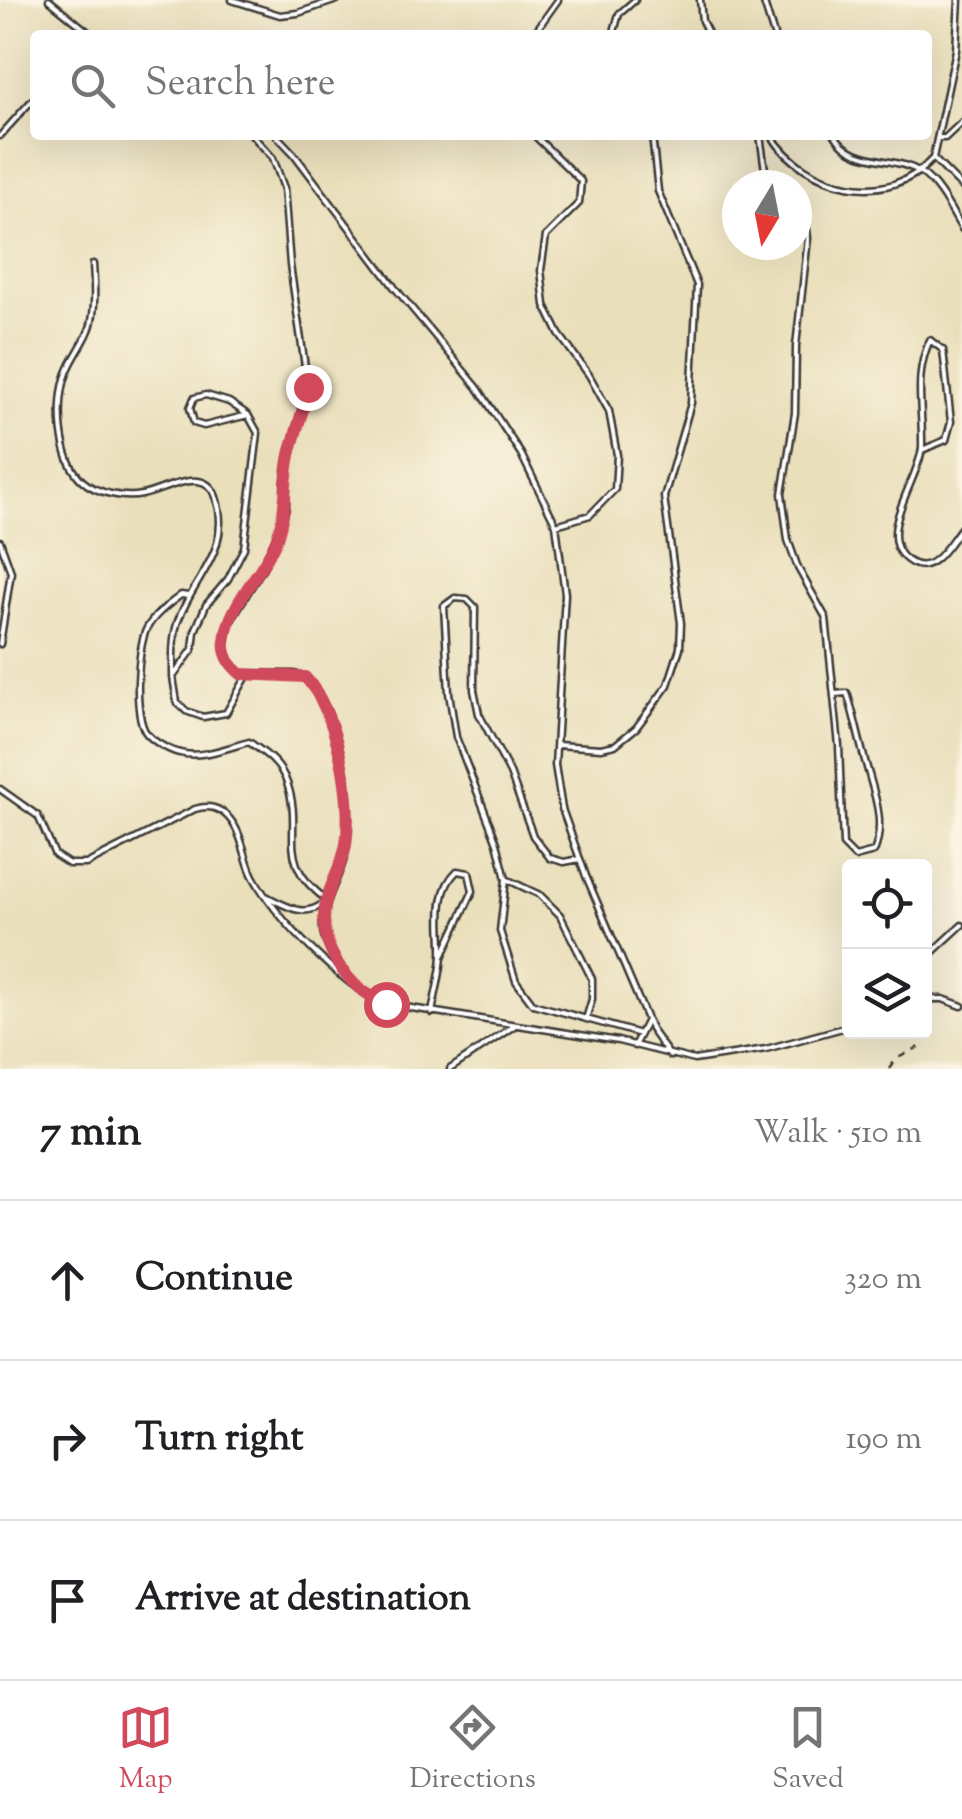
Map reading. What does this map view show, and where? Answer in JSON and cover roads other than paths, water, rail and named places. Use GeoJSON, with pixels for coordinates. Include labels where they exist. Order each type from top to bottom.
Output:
{"type":"FeatureCollection","features":[{"type":"Feature","properties":{"kind":"lane"},"geometry":{"type":"LineString","coordinates":[[49,0],[86,30]]}},
{"type":"Feature","properties":{"kind":"lane"},"geometry":{"type":"LineString","coordinates":[[232,0],[280,14],[298,13],[337,0]]}},
{"type":"Feature","properties":{"kind":"lane"},"geometry":{"type":"LineString","coordinates":[[537,30],[558,0]]}},
{"type":"Feature","properties":{"kind":"lane"},"geometry":{"type":"LineString","coordinates":[[615,30],[620,14],[635,0]]}},
{"type":"Feature","properties":{"kind":"lane"},"geometry":{"type":"LineString","coordinates":[[700,0],[706,30]]}},
{"type":"Feature","properties":{"kind":"lane"},"geometry":{"type":"LineString","coordinates":[[763,0],[772,30]]}},
{"type":"Feature","properties":{"kind":"lane"},"geometry":{"type":"LineString","coordinates":[[775,140],[807,168],[851,188],[870,190],[900,184],[920,172],[933,158],[938,138],[956,50],[960,0]]}},
{"type":"Feature","properties":{"kind":"lane"},"geometry":{"type":"LineString","coordinates":[[0,136],[30,101]]}},
{"type":"Feature","properties":{"kind":"lane"},"geometry":{"type":"LineString","coordinates":[[938,138],[946,138],[962,122]]}},
{"type":"Feature","properties":{"kind":"lane"},"geometry":{"type":"LineString","coordinates":[[256,140],[272,158],[284,188],[290,265],[308,387],[289,458],[286,506],[276,538],[228,625],[224,642],[235,669],[248,675],[294,674],[305,677],[315,689],[333,726],[344,776],[347,838],[340,868],[318,909],[295,910],[265,895]]}},
{"type":"Feature","properties":{"kind":"lane"},"geometry":{"type":"LineString","coordinates":[[281,140],[478,388],[521,454],[556,525],[565,594],[556,765],[562,809],[647,1020],[670,1056]]}},
{"type":"Feature","properties":{"kind":"lane"},"geometry":{"type":"LineString","coordinates":[[539,140],[581,181],[579,203],[546,236],[540,270],[545,305],[559,334],[589,374],[609,411],[617,454],[615,489],[590,515],[556,525]]}},
{"type":"Feature","properties":{"kind":"lane"},"geometry":{"type":"LineString","coordinates":[[557,746],[616,745],[636,728],[668,684],[680,648],[681,623],[664,497],[691,404],[697,284],[658,191],[653,140]]}},
{"type":"Feature","properties":{"kind":"lane"},"geometry":{"type":"LineString","coordinates":[[761,140],[765,170]]}},
{"type":"Feature","properties":{"kind":"lane"},"geometry":{"type":"LineString","coordinates":[[839,140],[857,156],[890,160],[920,172],[935,187],[962,230]]}},
{"type":"Feature","properties":{"kind":"lane"},"geometry":{"type":"LineString","coordinates":[[933,158],[962,187]]}},
{"type":"Feature","properties":{"kind":"lane"},"geometry":{"type":"LineString","coordinates":[[806,260],[796,346],[794,412],[782,494],[788,540],[798,568],[826,618],[843,845],[856,857],[874,852],[880,836],[875,786],[847,693],[834,694]]}},
{"type":"Feature","properties":{"kind":"lane"},"geometry":{"type":"LineString","coordinates":[[93,264],[91,326],[67,373],[62,396],[66,451],[85,484],[98,490],[138,496],[190,479],[206,484],[215,494],[218,548],[188,596],[173,645],[178,702],[186,712],[203,718],[226,714],[248,675]]}},
{"type":"Feature","properties":{"kind":"lane"},"geometry":{"type":"LineString","coordinates":[[922,450],[946,440],[952,422],[943,350],[930,340],[922,358],[919,384],[922,450],[898,516],[894,536],[897,549],[918,566],[934,562],[962,527]]}},
{"type":"Feature","properties":{"kind":"lane"},"geometry":{"type":"LineString","coordinates":[[173,677],[192,648],[206,605],[228,579],[244,548],[258,432],[248,414],[228,402],[206,395],[194,398],[190,408],[194,423],[204,426],[248,414]]}},
{"type":"Feature","properties":{"kind":"lane"},"geometry":{"type":"LineString","coordinates":[[0,541],[11,572],[0,644]]}},
{"type":"Feature","properties":{"kind":"lane"},"geometry":{"type":"LineString","coordinates":[[188,596],[173,600],[144,632],[138,715],[144,732],[185,755],[250,742],[269,756],[282,772],[291,797],[292,848],[297,869],[310,888],[326,900]]}},
{"type":"Feature","properties":{"kind":"lane"},"geometry":{"type":"LineString","coordinates":[[580,860],[564,862],[550,858],[526,820],[510,772],[479,714],[473,676],[476,607],[467,598],[455,598],[444,606],[449,693],[454,722],[506,879],[500,931],[516,981],[533,1004],[640,1034]]}},
{"type":"Feature","properties":{"kind":"lane"},"geometry":{"type":"LineString","coordinates":[[0,789],[38,816],[55,855],[77,865],[96,860],[194,809],[206,806],[221,810],[233,823],[265,895],[334,970],[355,988],[386,1004],[707,1060],[842,1028]]}},
{"type":"Feature","properties":{"kind":"lane"},"geometry":{"type":"LineString","coordinates":[[432,1013],[442,957],[440,919],[446,881],[457,871],[469,873],[473,891],[442,957]]}},
{"type":"Feature","properties":{"kind":"lane"},"geometry":{"type":"LineString","coordinates":[[506,879],[540,895],[560,915],[592,979],[586,1019]]}},
{"type":"Feature","properties":{"kind":"lane"},"geometry":{"type":"LineString","coordinates":[[326,900],[324,936],[355,988]]}},
{"type":"Feature","properties":{"kind":"lane"},"geometry":{"type":"LineString","coordinates":[[932,953],[962,925]]}},
{"type":"Feature","properties":{"kind":"lane"},"geometry":{"type":"LineString","coordinates":[[932,999],[962,1006]]}},
{"type":"Feature","properties":{"kind":"lane"},"geometry":{"type":"LineString","coordinates":[[634,1046],[647,1020]]}},
{"type":"Feature","properties":{"kind":"lane"},"geometry":{"type":"LineString","coordinates":[[450,1069],[514,1026]]}}]}
